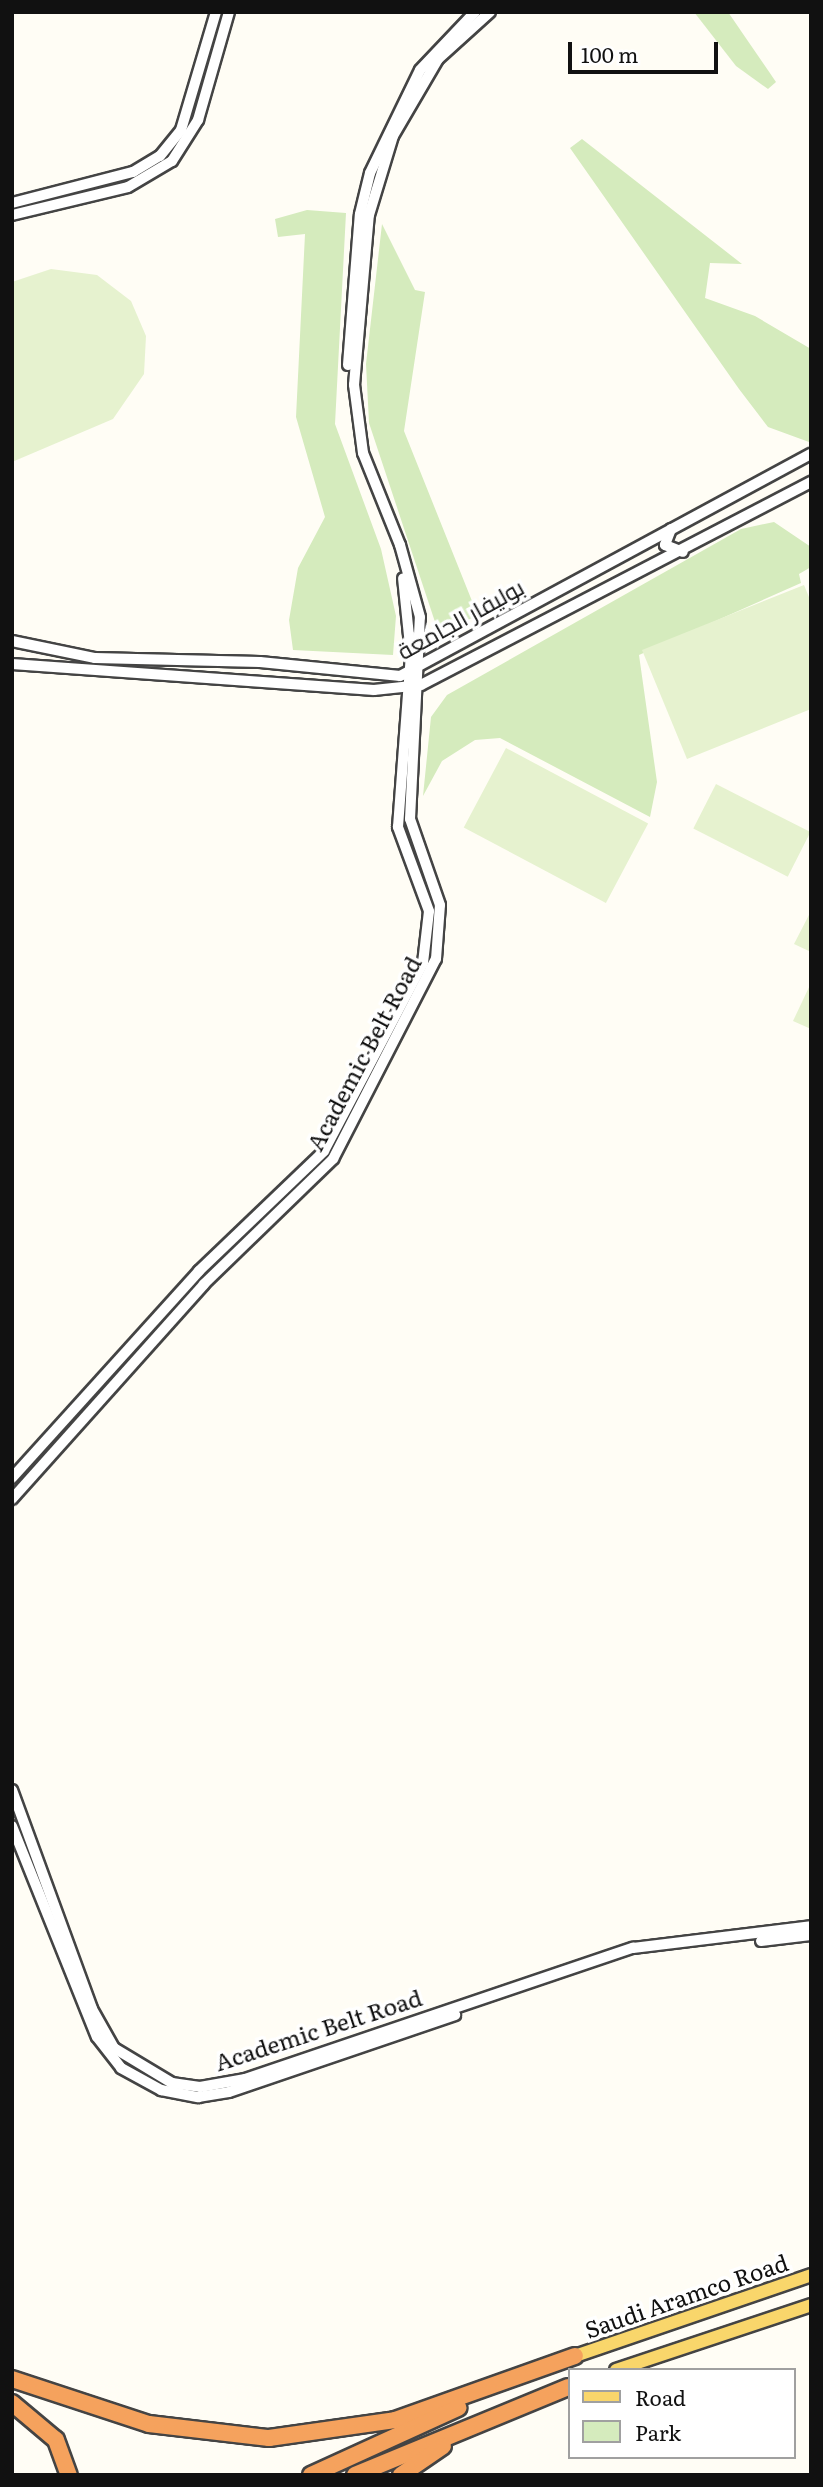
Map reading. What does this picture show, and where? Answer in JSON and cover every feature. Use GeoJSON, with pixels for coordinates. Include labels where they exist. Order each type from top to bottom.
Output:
{"type":"FeatureCollection","features":[{"type":"Feature","properties":{"kind":"highway"},"geometry":{"type":"LineString","coordinates":[[12,2379],[149,2424],[269,2438],[395,2420],[575,2356]]}},
{"type":"Feature","properties":{"kind":"highway"},"geometry":{"type":"LineString","coordinates":[[311,2475],[575,2356]]}},
{"type":"Feature","properties":{"kind":"highway"},"geometry":{"type":"LineString","coordinates":[[355,2475],[568,2387]]}},
{"type":"Feature","properties":{"kind":"highway"},"geometry":{"type":"LineString","coordinates":[[12,2403],[55,2440],[69,2475]]}},
{"type":"Feature","properties":{"kind":"highway"},"geometry":{"type":"LineString","coordinates":[[401,2475],[502,2413]]}},
{"type":"Feature","properties":{"kind":"main road","name":"Saudi Aramco Road"},"geometry":{"type":"LineString","coordinates":[[575,2356],[811,2275]]}},
{"type":"Feature","properties":{"kind":"main road","name":"Saudi Aramco Road"},"geometry":{"type":"LineString","coordinates":[[622,2368],[811,2305]]}},
{"type":"Feature","properties":{"kind":"street"},"geometry":{"type":"LineString","coordinates":[[12,203],[133,172],[160,156],[181,130],[216,12]]}},
{"type":"Feature","properties":{"kind":"street"},"geometry":{"type":"LineString","coordinates":[[12,215],[128,187],[172,161],[198,120],[229,12]]}},
{"type":"Feature","properties":{"kind":"street","name":"Academic Belt Road"},"geometry":{"type":"LineString","coordinates":[[12,1499],[204,1284],[333,1159],[423,992],[442,927],[410,819],[421,685],[415,670],[405,585],[348,421],[355,271],[364,194],[388,125],[419,70],[462,21],[475,12]]}},
{"type":"Feature","properties":{"kind":"street","name":"Academic Belt Road"},"geometry":{"type":"LineString","coordinates":[[462,21],[490,12]]}},
{"type":"Feature","properties":{"kind":"street","name":"بوليفار الجامعة"},"geometry":{"type":"LineString","coordinates":[[12,641],[41,650],[132,661],[415,670],[811,454]]}},
{"type":"Feature","properties":{"kind":"street","name":"بوليفار الجامعة"},"geometry":{"type":"LineString","coordinates":[[12,664],[37,669],[409,688],[421,685],[685,552],[811,482]]}},
{"type":"Feature","properties":{"kind":"street"},"geometry":{"type":"LineString","coordinates":[[671,529],[665,545],[685,552]]}},
{"type":"Feature","properties":{"kind":"street"},"geometry":{"type":"LineString","coordinates":[[37,669],[41,650]]}},
{"type":"Feature","properties":{"kind":"street","name":"Academic Belt Road"},"geometry":{"type":"LineString","coordinates":[[12,1478],[199,1271],[324,1151],[415,980],[430,925],[398,827],[409,688],[415,670]]}},
{"type":"Feature","properties":{"kind":"street","name":"Academic Belt Road"},"geometry":{"type":"LineString","coordinates":[[12,1790],[92,2009],[114,2048],[172,2083],[200,2087],[245,2079],[633,1948],[811,1926]]}},
{"type":"Feature","properties":{"kind":"street","name":"Academic Belt Road"},"geometry":{"type":"LineString","coordinates":[[12,1826],[97,2037],[121,2068],[179,2095],[229,2092],[622,1958],[811,1935]]}},
{"type":"Feature","properties":{"kind":"green space"},"geometry":{"type":"Polygon","coordinates":[[[694,12],[728,12],[776,82],[768,89],[736,66],[694,12]]]}},
{"type":"Feature","properties":{"kind":"green space"},"geometry":{"type":"Polygon","coordinates":[[[582,139],[742,264],[710,263],[705,298],[755,316],[811,349],[809,442],[768,427],[739,389],[570,148],[582,139]]]}},
{"type":"Feature","properties":{"kind":"green space"},"geometry":{"type":"Polygon","coordinates":[[[307,210],[346,213],[335,424],[381,549],[396,616],[393,655],[293,650],[289,620],[298,568],[325,517],[296,417],[305,234],[278,237],[275,219],[307,210]]]}},
{"type":"Feature","properties":{"kind":"green space"},"geometry":{"type":"Polygon","coordinates":[[[382,224],[415,290],[425,292],[404,431],[478,616],[438,631],[369,423],[366,364],[382,224]]]}},
{"type":"Feature","properties":{"kind":"green space"},"geometry":{"type":"Polygon","coordinates":[[[51,269],[97,275],[131,301],[146,336],[144,374],[113,419],[12,462],[12,282],[51,269]]]}},
{"type":"Feature","properties":{"kind":"green space"},"geometry":{"type":"Polygon","coordinates":[[[774,522],[811,547],[811,567],[799,574],[801,583],[639,655],[657,782],[650,817],[500,738],[475,740],[442,761],[423,796],[431,717],[447,695],[741,529],[774,522]]]}},
{"type":"Feature","properties":{"kind":"green space"},"geometry":{"type":"Polygon","coordinates":[[[804,585],[811,602],[811,709],[687,759],[642,650],[804,585]]]}},
{"type":"Feature","properties":{"kind":"green space"},"geometry":{"type":"Polygon","coordinates":[[[506,748],[648,824],[606,903],[464,827],[506,748]]]}},
{"type":"Feature","properties":{"kind":"green space"},"geometry":{"type":"Polygon","coordinates":[[[716,784],[810,832],[788,877],[693,829],[716,784]]]}},
{"type":"Feature","properties":{"kind":"green space"},"geometry":{"type":"Polygon","coordinates":[[[811,911],[811,952],[794,944],[811,911]]]}},
{"type":"Feature","properties":{"kind":"green space"},"geometry":{"type":"Polygon","coordinates":[[[811,983],[811,1029],[793,1021],[811,983]]]}}]}
